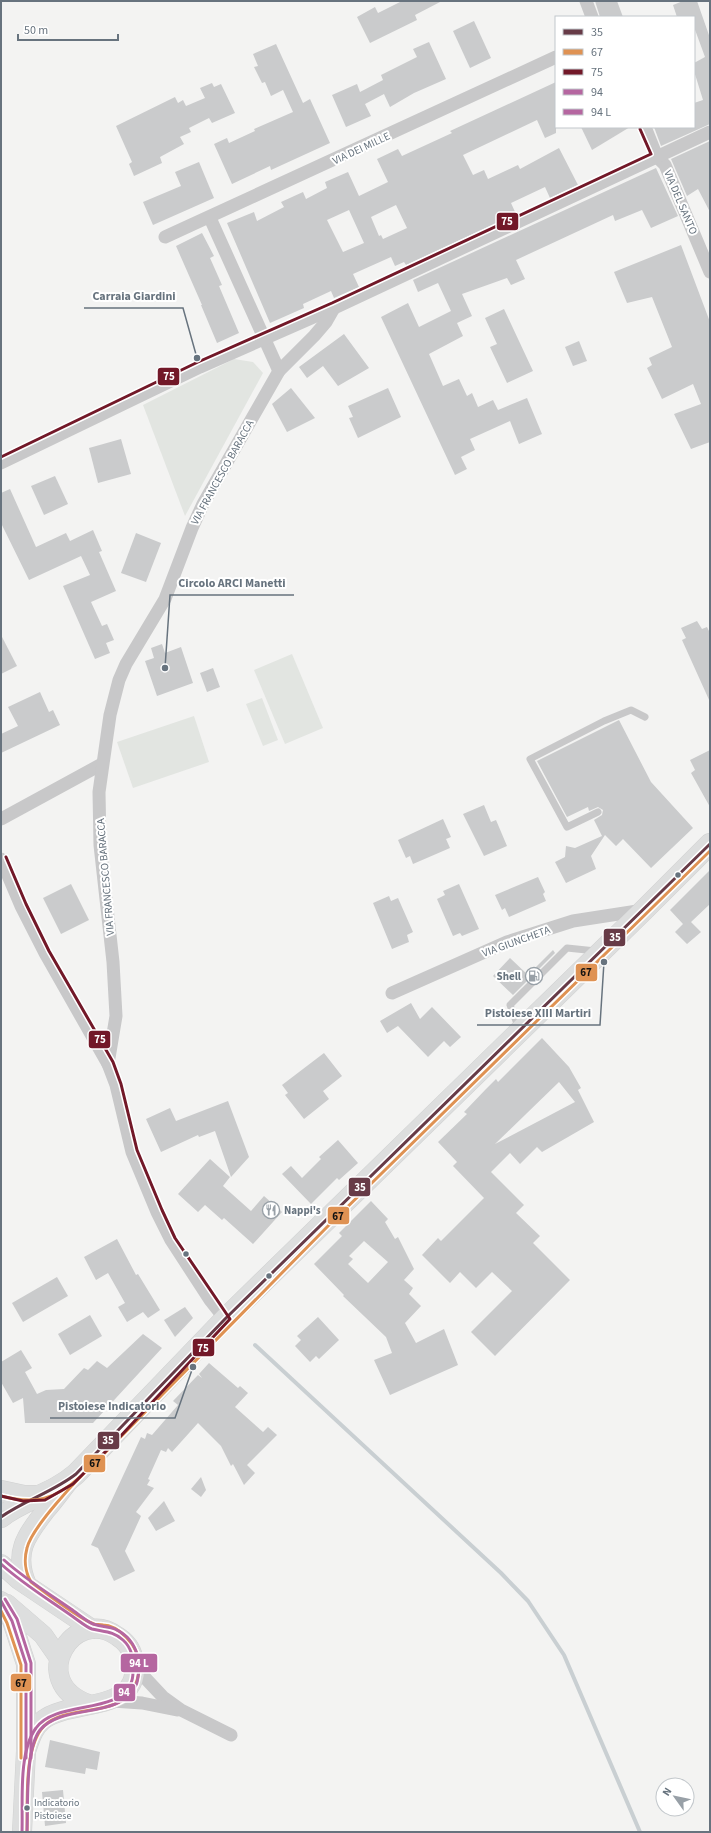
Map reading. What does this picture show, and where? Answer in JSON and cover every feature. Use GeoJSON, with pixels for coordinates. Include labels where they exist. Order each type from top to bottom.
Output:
{"type":"FeatureCollection","features":[{"type":"Feature","properties":{"kind":"main road"},"geometry":{"type":"LineString","coordinates":[[27,1585],[21,1566],[24,1543],[31,1529],[70,1480],[225,1319],[646,909],[710,844]]}},
{"type":"Feature","properties":{"kind":"main road"},"geometry":{"type":"LineString","coordinates":[[1,1517],[70,1480]]}},
{"type":"Feature","properties":{"kind":"main road"},"geometry":{"type":"LineString","coordinates":[[1,1491],[24,1496],[44,1495]]}},
{"type":"Feature","properties":{"kind":"main road"},"geometry":{"type":"LineString","coordinates":[[1,1564],[27,1585],[92,1629]]}},
{"type":"Feature","properties":{"kind":"main road"},"geometry":{"type":"LineString","coordinates":[[1,1600],[43,1635],[59,1658]]}},
{"type":"Feature","properties":{"kind":"main road"},"geometry":{"type":"LineString","coordinates":[[1,1600],[12,1621],[26,1664],[26,1752],[22,1832]]}},
{"type":"Feature","properties":{"kind":"main road"},"geometry":{"type":"LineString","coordinates":[[26,1752],[33,1732],[42,1721],[57,1713],[88,1704],[112,1701],[122,1694],[129,1686],[133,1677],[134,1666],[131,1651],[124,1641],[107,1630],[92,1629],[77,1635],[67,1643],[59,1658],[58,1668],[64,1687],[73,1697],[88,1704]]}},
{"type":"Feature","properties":{"kind":"street"},"geometry":{"type":"LineString","coordinates":[[586,1],[592,16]]}},
{"type":"Feature","properties":{"kind":"street","name":"VIA DEI MILLE"},"geometry":{"type":"LineString","coordinates":[[165,237],[210,218],[555,57]]}},
{"type":"Feature","properties":{"kind":"street","name":"VIA DEL SANTO"},"geometry":{"type":"LineString","coordinates":[[645,128],[657,157],[665,165],[710,272]]}},
{"type":"Feature","properties":{"kind":"street"},"geometry":{"type":"LineString","coordinates":[[1,463],[187,373],[334,308],[710,132]]}},
{"type":"Feature","properties":{"kind":"street"},"geometry":{"type":"LineString","coordinates":[[210,218],[279,371]]}},
{"type":"Feature","properties":{"kind":"street","name":"VIA FRANCESCO BARACCA"},"geometry":{"type":"LineString","coordinates":[[108,1064],[116,1016],[114,962],[100,845],[99,792],[110,715],[122,672],[165,599],[192,528],[203,504],[279,371],[318,331],[334,308]]}},
{"type":"Feature","properties":{"kind":"street"},"geometry":{"type":"LineString","coordinates":[[1,819],[102,764]]}},
{"type":"Feature","properties":{"kind":"street"},"geometry":{"type":"LineString","coordinates":[[1,859],[21,906],[45,953],[108,1064],[116,1085],[132,1152],[157,1212],[171,1240],[210,1300],[225,1319]]}},
{"type":"Feature","properties":{"kind":"street","name":"VIA GIUNCHETA"},"geometry":{"type":"LineString","coordinates":[[392,993],[507,942],[573,921],[646,909]]}},
{"type":"Feature","properties":{"kind":"street"},"geometry":{"type":"LineString","coordinates":[[134,1666],[163,1697],[181,1710],[231,1735]]}},
{"type":"Feature","properties":{"kind":"street"},"geometry":{"type":"LineString","coordinates":[[112,1701],[142,1703],[181,1710]]}},
{"type":"Feature","properties":{"kind":"lane"},"geometry":{"type":"LineString","coordinates":[[598,812],[567,828],[530,759],[604,721],[631,710],[645,717]]}},
{"type":"Feature","properties":{"kind":"shaded area"},"geometry":{"type":"Polygon","coordinates":[[[234,359],[253,362],[263,373],[185,516],[143,405],[234,359]]]}},
{"type":"Feature","properties":{"kind":"shaded area"},"geometry":{"type":"Polygon","coordinates":[[[292,654],[323,728],[285,744],[254,670],[292,654]]]}},
{"type":"Feature","properties":{"kind":"shaded area"},"geometry":{"type":"Polygon","coordinates":[[[262,698],[278,740],[263,746],[246,704],[262,698]]]}},
{"type":"Feature","properties":{"kind":"shaded area"},"geometry":{"type":"Polygon","coordinates":[[[194,716],[209,762],[133,788],[117,742],[194,716]]]}},
{"type":"Feature","properties":{"kind":"building"},"geometry":{"type":"Polygon","coordinates":[[[402,1],[442,1],[415,15],[417,20],[370,43],[357,17],[375,7],[378,13],[402,1]]]}},
{"type":"Feature","properties":{"kind":"building"},"geometry":{"type":"Polygon","coordinates":[[[595,1],[617,1],[623,16],[600,16],[595,1]]]}},
{"type":"Feature","properties":{"kind":"building"},"geometry":{"type":"Polygon","coordinates":[[[683,1],[697,1],[710,38],[710,124],[661,146],[654,128],[695,128],[695,103],[703,100],[695,74],[695,62],[705,57],[695,30],[695,16],[677,16],[673,5],[683,1]]]}},
{"type":"Feature","properties":{"kind":"building"},"geometry":{"type":"Polygon","coordinates":[[[474,21],[491,58],[470,68],[453,31],[474,21]]]}},
{"type":"Feature","properties":{"kind":"building"},"geometry":{"type":"Polygon","coordinates":[[[429,42],[446,79],[414,93],[390,107],[384,94],[365,104],[371,116],[346,127],[332,95],[357,84],[360,92],[383,80],[381,75],[417,57],[413,49],[429,42]]]}},
{"type":"Feature","properties":{"kind":"building"},"geometry":{"type":"Polygon","coordinates":[[[276,44],[303,103],[310,99],[330,143],[271,170],[270,166],[232,184],[214,144],[227,138],[229,143],[255,131],[254,129],[293,112],[283,90],[271,96],[265,82],[262,83],[254,67],[258,66],[253,54],[276,44]]]}},
{"type":"Feature","properties":{"kind":"building"},"geometry":{"type":"Polygon","coordinates":[[[555,82],[556,133],[545,138],[537,120],[463,155],[473,175],[484,170],[488,179],[518,165],[520,169],[559,148],[578,185],[550,198],[545,187],[511,203],[516,214],[406,265],[404,262],[395,266],[391,257],[353,274],[359,287],[334,298],[331,291],[303,304],[304,308],[270,323],[227,223],[254,212],[257,221],[284,207],[281,202],[303,192],[306,199],[327,188],[325,182],[348,172],[359,196],[388,182],[377,159],[398,149],[402,156],[452,133],[450,131],[555,82]],[[396,205],[371,217],[379,236],[381,235],[383,239],[407,228],[396,205]],[[349,210],[327,220],[343,252],[364,243],[349,210]]]}},
{"type":"Feature","properties":{"kind":"building"},"geometry":{"type":"Polygon","coordinates":[[[212,83],[214,87],[221,84],[235,113],[212,123],[209,118],[189,128],[191,132],[180,137],[184,144],[160,157],[162,163],[134,176],[129,164],[132,162],[116,126],[175,97],[178,103],[183,100],[186,106],[205,98],[200,88],[212,83]]]}},
{"type":"Feature","properties":{"kind":"building"},"geometry":{"type":"Polygon","coordinates":[[[581,128],[628,128],[592,150],[581,128]]]}},
{"type":"Feature","properties":{"kind":"building"},"geometry":{"type":"Polygon","coordinates":[[[710,141],[710,212],[698,189],[687,196],[671,159],[710,141]]]}},
{"type":"Feature","properties":{"kind":"building"},"geometry":{"type":"Polygon","coordinates":[[[199,162],[214,198],[153,225],[143,202],[181,186],[175,172],[199,162]]]}},
{"type":"Feature","properties":{"kind":"building"},"geometry":{"type":"Polygon","coordinates":[[[656,168],[678,216],[651,228],[642,210],[615,221],[613,215],[516,260],[525,279],[511,285],[507,278],[462,294],[472,316],[457,323],[463,336],[429,354],[443,386],[459,379],[467,396],[472,393],[478,407],[493,400],[498,410],[527,398],[542,434],[519,444],[510,421],[470,439],[475,450],[461,457],[467,469],[455,475],[381,317],[408,303],[419,327],[451,311],[438,283],[418,292],[413,280],[656,168]]]}},
{"type":"Feature","properties":{"kind":"building"},"geometry":{"type":"Polygon","coordinates":[[[202,233],[214,256],[210,258],[222,285],[219,286],[239,333],[217,343],[176,246],[202,233]]]}},
{"type":"Feature","properties":{"kind":"building"},"geometry":{"type":"Polygon","coordinates":[[[681,245],[710,322],[710,442],[691,449],[674,414],[701,404],[693,384],[662,399],[647,368],[652,365],[649,358],[672,347],[652,297],[627,303],[614,272],[681,245]]]}},
{"type":"Feature","properties":{"kind":"building"},"geometry":{"type":"Polygon","coordinates":[[[504,309],[533,371],[507,383],[490,347],[497,344],[485,318],[504,309]]]}},
{"type":"Feature","properties":{"kind":"building"},"geometry":{"type":"Polygon","coordinates":[[[344,334],[369,368],[338,386],[323,366],[307,378],[299,367],[344,334]]]}},
{"type":"Feature","properties":{"kind":"building"},"geometry":{"type":"Polygon","coordinates":[[[579,341],[587,361],[573,366],[565,347],[579,341]]]}},
{"type":"Feature","properties":{"kind":"building"},"geometry":{"type":"Polygon","coordinates":[[[291,388],[315,418],[287,432],[272,404],[291,388]]]}},
{"type":"Feature","properties":{"kind":"building"},"geometry":{"type":"Polygon","coordinates":[[[388,388],[401,417],[358,438],[349,418],[353,417],[348,406],[388,388]]]}},
{"type":"Feature","properties":{"kind":"building"},"geometry":{"type":"Polygon","coordinates":[[[121,439],[131,474],[98,483],[89,448],[121,439]]]}},
{"type":"Feature","properties":{"kind":"building"},"geometry":{"type":"Polygon","coordinates":[[[55,476],[68,504],[44,515],[31,486],[55,476]]]}},
{"type":"Feature","properties":{"kind":"building"},"geometry":{"type":"Polygon","coordinates":[[[10,489],[36,547],[66,533],[70,541],[93,530],[102,551],[99,552],[116,591],[91,602],[102,626],[107,624],[114,640],[106,643],[110,653],[95,659],[63,586],[90,575],[81,556],[29,580],[1,523],[1,493],[10,489]]]}},
{"type":"Feature","properties":{"kind":"building"},"geometry":{"type":"Polygon","coordinates":[[[136,533],[161,543],[146,582],[121,573],[136,533]]]}},
{"type":"Feature","properties":{"kind":"building"},"geometry":{"type":"Polygon","coordinates":[[[697,621],[702,629],[707,627],[710,633],[710,702],[682,640],[686,638],[681,628],[697,621]]]}},
{"type":"Feature","properties":{"kind":"building"},"geometry":{"type":"Polygon","coordinates":[[[1,635],[17,666],[1,674],[1,635]]]}},
{"type":"Feature","properties":{"kind":"building"},"geometry":{"type":"Polygon","coordinates":[[[162,644],[165,653],[181,647],[193,683],[157,696],[145,661],[154,658],[151,648],[162,644]]]}},
{"type":"Feature","properties":{"kind":"building"},"geometry":{"type":"Polygon","coordinates":[[[213,668],[220,687],[207,692],[200,673],[213,668]]]}},
{"type":"Feature","properties":{"kind":"building"},"geometry":{"type":"Polygon","coordinates":[[[40,692],[49,712],[53,710],[60,725],[1,753],[1,734],[18,726],[8,707],[40,692]]]}},
{"type":"Feature","properties":{"kind":"building"},"geometry":{"type":"Polygon","coordinates":[[[619,720],[651,782],[693,828],[651,868],[623,839],[616,846],[605,835],[591,856],[596,869],[566,883],[555,862],[565,857],[566,846],[575,848],[602,836],[594,820],[602,815],[603,810],[598,807],[589,811],[588,807],[567,817],[537,761],[619,720]]]}},
{"type":"Feature","properties":{"kind":"building"},"geometry":{"type":"Polygon","coordinates":[[[710,750],[710,807],[691,773],[695,770],[690,760],[710,750]]]}},
{"type":"Feature","properties":{"kind":"building"},"geometry":{"type":"Polygon","coordinates":[[[484,805],[491,822],[496,820],[507,846],[484,856],[463,814],[484,805]]]}},
{"type":"Feature","properties":{"kind":"building"},"geometry":{"type":"Polygon","coordinates":[[[443,819],[451,837],[446,839],[450,848],[413,864],[410,856],[406,858],[398,840],[443,819]]]}},
{"type":"Feature","properties":{"kind":"building"},"geometry":{"type":"Polygon","coordinates":[[[710,870],[710,904],[691,922],[701,932],[687,944],[675,932],[683,924],[670,910],[710,870]]]}},
{"type":"Feature","properties":{"kind":"building"},"geometry":{"type":"Polygon","coordinates":[[[538,877],[545,892],[543,894],[546,901],[509,917],[505,908],[502,910],[495,895],[538,877]]]}},
{"type":"Feature","properties":{"kind":"building"},"geometry":{"type":"Polygon","coordinates":[[[71,884],[89,920],[61,934],[43,898],[71,884]]]}},
{"type":"Feature","properties":{"kind":"building"},"geometry":{"type":"Polygon","coordinates":[[[459,884],[479,929],[462,936],[460,933],[453,936],[437,899],[445,895],[443,891],[459,884]]]}},
{"type":"Feature","properties":{"kind":"building"},"geometry":{"type":"Polygon","coordinates":[[[389,896],[391,901],[398,898],[413,932],[407,935],[409,942],[392,949],[373,903],[389,896]]]}},
{"type":"Feature","properties":{"kind":"building"},"geometry":{"type":"Polygon","coordinates":[[[553,950],[555,953],[513,995],[493,976],[510,958],[528,975],[553,950]]]}},
{"type":"Feature","properties":{"kind":"building"},"geometry":{"type":"Polygon","coordinates":[[[411,1003],[420,1019],[432,1007],[461,1037],[450,1047],[444,1041],[428,1057],[398,1026],[387,1033],[380,1021],[411,1003]]]}},
{"type":"Feature","properties":{"kind":"building"},"geometry":{"type":"Polygon","coordinates":[[[542,1038],[569,1067],[581,1088],[578,1090],[594,1122],[542,1152],[537,1147],[520,1164],[510,1153],[491,1172],[524,1205],[516,1213],[540,1236],[533,1243],[570,1280],[495,1356],[471,1332],[512,1291],[492,1272],[476,1288],[460,1272],[450,1283],[422,1255],[438,1238],[441,1241],[484,1198],[453,1166],[457,1162],[438,1142],[467,1114],[464,1112],[496,1079],[498,1082],[542,1038]],[[559,1082],[495,1144],[575,1102],[559,1082]]]}},
{"type":"Feature","properties":{"kind":"building"},"geometry":{"type":"Polygon","coordinates":[[[324,1053],[342,1076],[323,1091],[329,1099],[304,1119],[285,1095],[288,1093],[282,1085],[324,1053]]]}},
{"type":"Feature","properties":{"kind":"building"},"geometry":{"type":"Polygon","coordinates":[[[228,1101],[249,1157],[231,1177],[215,1131],[199,1137],[198,1135],[161,1152],[146,1119],[170,1108],[176,1121],[228,1101]]]}},
{"type":"Feature","properties":{"kind":"building"},"geometry":{"type":"Polygon","coordinates":[[[338,1140],[358,1163],[339,1180],[337,1178],[311,1204],[282,1174],[291,1166],[302,1178],[321,1159],[319,1157],[338,1140]]]}},
{"type":"Feature","properties":{"kind":"building"},"geometry":{"type":"Polygon","coordinates":[[[210,1159],[230,1177],[223,1186],[251,1211],[264,1196],[282,1212],[253,1244],[224,1218],[222,1220],[205,1205],[198,1212],[178,1194],[210,1159]]]}},
{"type":"Feature","properties":{"kind":"building"},"geometry":{"type":"Polygon","coordinates":[[[371,1201],[388,1219],[385,1222],[395,1239],[398,1237],[414,1269],[404,1280],[413,1288],[409,1294],[421,1306],[405,1323],[416,1343],[444,1329],[458,1365],[390,1395],[374,1360],[392,1353],[386,1337],[343,1296],[344,1295],[314,1264],[342,1236],[339,1233],[371,1201]],[[364,1241],[349,1256],[353,1259],[348,1264],[368,1283],[388,1262],[364,1241]]]}},
{"type":"Feature","properties":{"kind":"building"},"geometry":{"type":"Polygon","coordinates":[[[117,1239],[136,1275],[138,1274],[160,1310],[148,1318],[143,1312],[127,1322],[118,1307],[125,1303],[108,1273],[96,1280],[84,1257],[117,1239]]]}},
{"type":"Feature","properties":{"kind":"building"},"geometry":{"type":"Polygon","coordinates":[[[57,1277],[68,1296],[23,1322],[12,1303],[57,1277]]]}},
{"type":"Feature","properties":{"kind":"building"},"geometry":{"type":"Polygon","coordinates":[[[185,1307],[193,1318],[175,1337],[164,1320],[185,1307]]]}},
{"type":"Feature","properties":{"kind":"building"},"geometry":{"type":"Polygon","coordinates":[[[90,1315],[102,1336],[70,1355],[58,1334],[90,1315]]]}},
{"type":"Feature","properties":{"kind":"building"},"geometry":{"type":"Polygon","coordinates":[[[318,1317],[339,1340],[319,1359],[316,1356],[310,1362],[295,1346],[301,1340],[297,1336],[318,1317]]]}},
{"type":"Feature","properties":{"kind":"building"},"geometry":{"type":"Polygon","coordinates":[[[143,1334],[162,1348],[93,1423],[25,1423],[23,1398],[13,1403],[1,1382],[1,1362],[21,1350],[32,1368],[25,1372],[37,1394],[46,1390],[64,1389],[84,1368],[88,1370],[97,1361],[107,1368],[143,1334]]]}},
{"type":"Feature","properties":{"kind":"building"},"geometry":{"type":"Polygon","coordinates":[[[209,1363],[238,1388],[240,1386],[248,1393],[235,1407],[263,1432],[268,1427],[277,1435],[247,1465],[255,1473],[244,1485],[233,1464],[231,1466],[221,1446],[198,1423],[172,1452],[168,1448],[166,1452],[161,1450],[148,1479],[150,1480],[147,1485],[154,1488],[136,1512],[141,1516],[125,1551],[135,1571],[114,1581],[98,1548],[91,1545],[141,1437],[145,1439],[147,1433],[152,1435],[178,1405],[173,1401],[198,1375],[202,1378],[199,1374],[209,1363]]]}},
{"type":"Feature","properties":{"kind":"building"},"geometry":{"type":"Polygon","coordinates":[[[201,1477],[206,1490],[201,1497],[191,1489],[201,1477]]]}},
{"type":"Feature","properties":{"kind":"building"},"geometry":{"type":"Polygon","coordinates":[[[164,1501],[175,1521],[156,1531],[148,1518],[164,1501]]]}},
{"type":"Feature","properties":{"kind":"building"},"geometry":{"type":"Polygon","coordinates":[[[50,1740],[100,1752],[97,1770],[86,1768],[85,1774],[45,1767],[50,1740]]]}},
{"type":"Feature","properties":{"kind":"building"},"geometry":{"type":"Polygon","coordinates":[[[63,1790],[66,1823],[45,1826],[42,1792],[63,1790]]]}},
{"type":"Feature","properties":{"kind":"waterway"},"geometry":{"type":"LineString","coordinates":[[255,1345],[501,1573],[528,1601],[564,1655],[640,1832]]}},
{"type":"Feature","properties":{"kind":"transit line","name":"75"},"geometry":{"type":"LineString","coordinates":[[1,457],[198,362],[332,303],[651,154],[640,129]]}},
{"type":"Feature","properties":{"kind":"transit line","name":"35"},"geometry":{"type":"LineString","coordinates":[[1,1517],[58,1486],[76,1474],[225,1319],[710,844]]}},
{"type":"Feature","properties":{"kind":"transit line","name":"67"},"geometry":{"type":"LineString","coordinates":[[27,1832],[28,1776],[33,1748],[37,1736],[44,1726],[56,1718],[114,1705],[126,1698],[135,1687],[139,1670],[138,1657],[134,1648],[126,1637],[109,1626],[95,1624],[80,1617],[31,1582],[26,1570],[26,1557],[27,1548],[37,1528],[56,1503],[78,1480],[329,1225],[710,851]]}},
{"type":"Feature","properties":{"kind":"transit line","name":"75"},"geometry":{"type":"LineString","coordinates":[[1,1496],[23,1501],[45,1500],[73,1484],[116,1441],[230,1319],[175,1238],[137,1150],[121,1084],[113,1062],[49,951],[26,904],[6,857]]}},
{"type":"Feature","properties":{"kind":"transit line","name":"67"},"geometry":{"type":"LineString","coordinates":[[1,1496],[24,1500],[44,1498],[61,1491],[80,1477]]}},
{"type":"Feature","properties":{"kind":"transit line"},"geometry":{"type":"LineString","coordinates":[[4,1560],[28,1580],[87,1621],[93,1624],[114,1628],[122,1633],[130,1640],[135,1648],[139,1665],[136,1685],[128,1696],[118,1703],[105,1708],[62,1716],[50,1722],[40,1730],[35,1739],[32,1750],[28,1779],[27,1832]]}},
{"type":"Feature","properties":{"kind":"transit line","name":"94"},"geometry":{"type":"LineString","coordinates":[[1,1564],[27,1585],[87,1627],[112,1633],[119,1637],[128,1646],[132,1654],[133,1662],[132,1680],[124,1693],[113,1700],[101,1704],[57,1714],[45,1719],[36,1728],[30,1738],[24,1764],[22,1832]]}},
{"type":"Feature","properties":{"kind":"transit line"},"geometry":{"type":"LineString","coordinates":[[5,1599],[17,1619],[31,1663],[31,1758]]}},
{"type":"Feature","properties":{"kind":"transit line","name":"94"},"geometry":{"type":"LineString","coordinates":[[1,1601],[12,1621],[26,1664],[26,1758]]}},
{"type":"Feature","properties":{"kind":"transit line","name":"67"},"geometry":{"type":"LineString","coordinates":[[1,1611],[7,1623],[21,1665],[21,1758]]}},
{"type":"Feature","properties":{"kind":"place","name":"Carraia Giardini"},"geometry":{"type":"Point","coordinates":[197,358]}},
{"type":"Feature","properties":{"kind":"place","name":"Circolo ARCI Manetti"},"geometry":{"type":"Point","coordinates":[165,668]}},
{"type":"Feature","properties":{"kind":"place","name":"Pistoiese XIII Martiri"},"geometry":{"type":"Point","coordinates":[604,962]}},
{"type":"Feature","properties":{"kind":"place","name":"Shell"},"geometry":{"type":"Point","coordinates":[534,976]}},
{"type":"Feature","properties":{"kind":"place","name":"Nappi's"},"geometry":{"type":"Point","coordinates":[271,1210]}},
{"type":"Feature","properties":{"kind":"place","name":"Pistoiese Indicatorio"},"geometry":{"type":"Point","coordinates":[193,1367]}},
{"type":"Feature","properties":{"kind":"place","name":"Indicatorio Pistoiese"},"geometry":{"type":"Point","coordinates":[27,1808]}}]}
